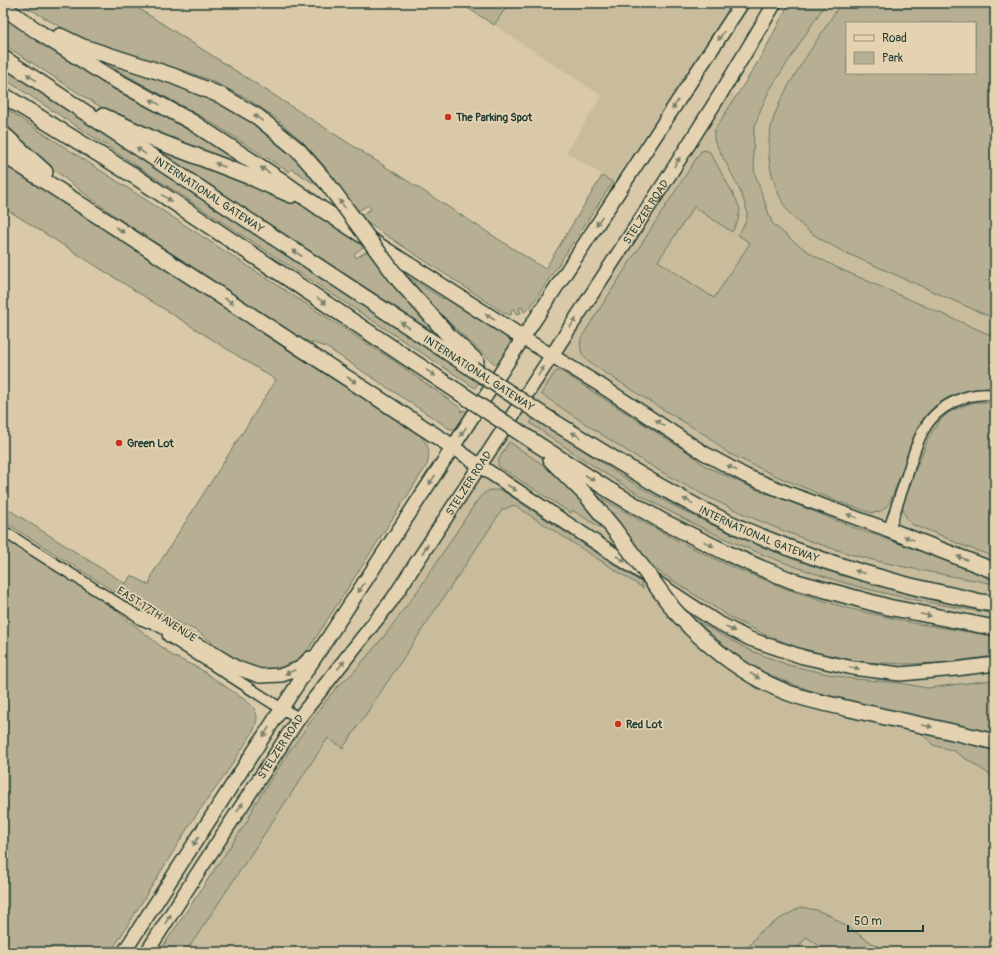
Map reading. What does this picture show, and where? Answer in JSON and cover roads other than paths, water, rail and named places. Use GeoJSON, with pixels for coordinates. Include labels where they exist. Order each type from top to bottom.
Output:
{"type":"FeatureCollection","features":[{"type":"Feature","properties":{"kind":"highway"},"geometry":{"type":"LineString","coordinates":[[3,7],[40,33],[106,75],[192,122],[282,181],[320,208],[523,338]]}},
{"type":"Feature","properties":{"kind":"highway"},"geometry":{"type":"LineString","coordinates":[[3,7],[82,47],[173,76],[222,96],[258,117],[298,150],[326,183],[399,280],[474,365]]}},
{"type":"Feature","properties":{"kind":"highway","name":"INTERNATIONAL GATEWAY"},"geometry":{"type":"LineString","coordinates":[[3,58],[474,365],[509,393],[660,486],[752,533],[803,553],[897,583],[995,604]]}},
{"type":"Feature","properties":{"kind":"highway"},"geometry":{"type":"LineString","coordinates":[[3,86],[76,140]]}},
{"type":"Feature","properties":{"kind":"highway"},"geometry":{"type":"LineString","coordinates":[[3,95],[136,177],[534,442],[609,490],[662,521],[729,554],[793,581],[888,607],[995,628]]}},
{"type":"Feature","properties":{"kind":"highway"},"geometry":{"type":"LineString","coordinates":[[60,96],[160,142],[248,176],[320,208]]}},
{"type":"Feature","properties":{"kind":"highway"},"geometry":{"type":"LineString","coordinates":[[3,134],[88,209]]}},
{"type":"Feature","properties":{"kind":"highway"},"geometry":{"type":"LineString","coordinates":[[3,154],[453,447]]}},
{"type":"Feature","properties":{"kind":"highway"},"geometry":{"type":"LineString","coordinates":[[534,442],[587,496],[614,529],[674,610],[690,628],[749,673],[772,686],[798,696],[995,742]]}},
{"type":"Feature","properties":{"kind":"highway"},"geometry":{"type":"LineString","coordinates":[[889,530],[995,571]]}},
{"type":"Feature","properties":{"kind":"main road","name":"STELZER ROAD"},"geometry":{"type":"LineString","coordinates":[[124,952],[742,3]]}},
{"type":"Feature","properties":{"kind":"main road","name":"STELZER ROAD"},"geometry":{"type":"LineString","coordinates":[[147,952],[299,718],[392,600],[724,90],[775,3]]}},
{"type":"Feature","properties":{"kind":"main road"},"geometry":{"type":"LineString","coordinates":[[523,338],[600,385],[704,453],[746,476],[889,530]]}},
{"type":"Feature","properties":{"kind":"main road"},"geometry":{"type":"LineString","coordinates":[[453,447],[715,621],[750,640],[803,657],[853,668],[900,674],[995,664]]}},
{"type":"Feature","properties":{"kind":"main road"},"geometry":{"type":"LineString","coordinates":[[141,618],[152,621],[211,652],[237,668],[260,676],[282,675],[300,668],[321,649]]}},
{"type":"Feature","properties":{"kind":"street"},"geometry":{"type":"LineString","coordinates":[[889,530],[914,454],[923,431],[931,419],[951,403],[964,398],[975,395],[995,395]]}},
{"type":"Feature","properties":{"kind":"street","name":"EAST 17TH AVENUE"},"geometry":{"type":"LineString","coordinates":[[3,531],[299,718]]}},
{"type":"Feature","properties":{"kind":"place","name":"The Parking Spot"},"geometry":{"type":"Point","coordinates":[448,117]}},
{"type":"Feature","properties":{"kind":"place","name":"Green Lot"},"geometry":{"type":"Point","coordinates":[119,443]}},
{"type":"Feature","properties":{"kind":"place","name":"Red Lot"},"geometry":{"type":"Point","coordinates":[618,724]}}]}
